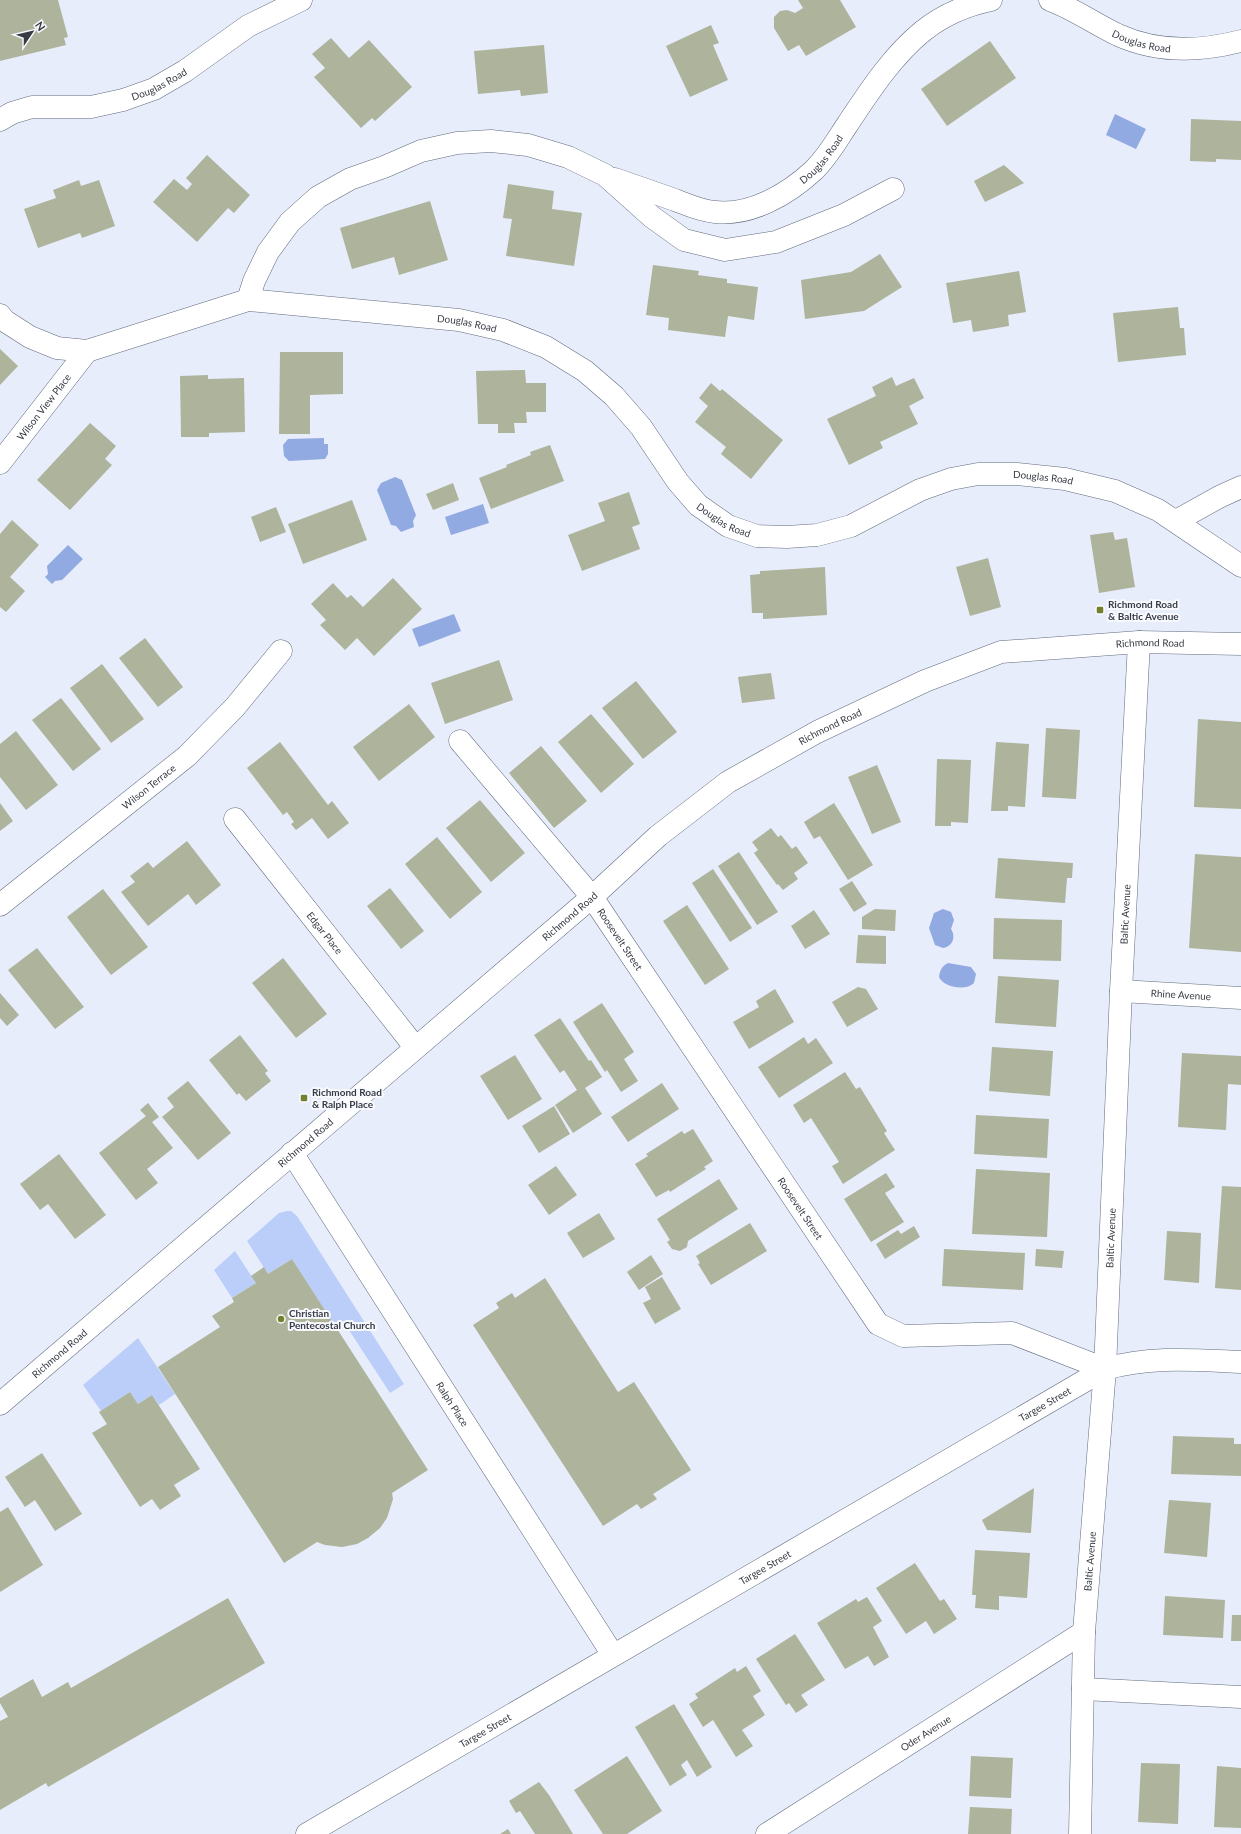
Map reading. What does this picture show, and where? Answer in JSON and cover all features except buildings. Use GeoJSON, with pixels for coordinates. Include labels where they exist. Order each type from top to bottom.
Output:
{"type":"FeatureCollection","features":[{"type":"Feature","properties":{"kind":"street","name":"Douglas Road"},"geometry":{"type":"LineString","coordinates":[[0,120],[12,113],[32,107],[90,107],[123,100],[154,89],[185,71],[248,26],[300,0]]}},
{"type":"Feature","properties":{"kind":"street","name":"Douglas Road"},"geometry":{"type":"LineString","coordinates":[[248,300],[254,281],[268,252],[290,222],[318,197],[350,179],[422,152],[457,143],[491,141],[528,145],[568,157],[605,175],[697,208],[716,212],[753,208],[772,200],[813,170],[828,152],[869,93],[900,54],[923,31],[948,14],[977,3],[991,0]]}},
{"type":"Feature","properties":{"kind":"street","name":"Douglas Road"},"geometry":{"type":"LineString","coordinates":[[1050,0],[1065,5],[1117,34],[1139,44],[1161,48],[1188,50],[1218,47],[1241,41]]}},
{"type":"Feature","properties":{"kind":"street","name":"Douglas Road"},"geometry":{"type":"LineString","coordinates":[[605,175],[652,217],[684,240],[725,250],[776,242],[844,215],[893,189]]}},
{"type":"Feature","properties":{"kind":"street","name":"Douglas Road"},"geometry":{"type":"LineString","coordinates":[[0,315],[5,321],[30,337],[57,348],[87,351],[248,300],[458,320],[503,330],[546,347],[585,371],[614,396],[641,428],[678,482],[698,505],[728,526],[757,536],[787,538],[824,533],[851,526],[920,490],[950,479],[978,474],[1017,474],[1065,479],[1115,491],[1158,510],[1241,566]]}},
{"type":"Feature","properties":{"kind":"street","name":"Wilson View Place"},"geometry":{"type":"LineString","coordinates":[[0,463],[87,351]]}},
{"type":"Feature","properties":{"kind":"street"},"geometry":{"type":"LineString","coordinates":[[1176,521],[1219,497],[1241,487]]}},
{"type":"Feature","properties":{"kind":"street","name":"Richmond Road"},"geometry":{"type":"LineString","coordinates":[[0,1404],[592,897],[658,836],[728,782],[817,732],[925,681],[1001,652],[1139,642],[1241,644]]}},
{"type":"Feature","properties":{"kind":"street","name":"Baltic Avenue"},"geometry":{"type":"LineString","coordinates":[[1080,1834],[1084,1632],[1105,1369],[1121,991],[1139,642]]}},
{"type":"Feature","properties":{"kind":"street","name":"Wilson Terrace"},"geometry":{"type":"LineString","coordinates":[[0,905],[187,756],[235,707],[281,651]]}},
{"type":"Feature","properties":{"kind":"street","name":"Roosevelt Street"},"geometry":{"type":"LineString","coordinates":[[460,741],[592,897],[878,1324],[903,1336],[1012,1333],[1105,1369]]}},
{"type":"Feature","properties":{"kind":"street","name":"Edgar Place"},"geometry":{"type":"LineString","coordinates":[[234,819],[415,1048]]}},
{"type":"Feature","properties":{"kind":"street","name":"Rhine Avenue"},"geometry":{"type":"LineString","coordinates":[[1121,991],[1241,998]]}},
{"type":"Feature","properties":{"kind":"street","name":"Ralph Place"},"geometry":{"type":"LineString","coordinates":[[292,1153],[614,1655]]}},
{"type":"Feature","properties":{"kind":"street","name":"Targee Street"},"geometry":{"type":"LineString","coordinates":[[307,1834],[1105,1369],[1124,1363],[1161,1359],[1241,1362]]}},
{"type":"Feature","properties":{"kind":"street","name":"Oder Avenue"},"geometry":{"type":"LineString","coordinates":[[767,1834],[1084,1632]]}},
{"type":"Feature","properties":{"kind":"street"},"geometry":{"type":"LineString","coordinates":[[1083,1689],[1241,1697]]}},
{"type":"Feature","properties":{"kind":"shaded area"},"geometry":{"type":"Polygon","coordinates":[[[1115,114],[1146,129],[1136,149],[1106,135],[1115,114]]]}},
{"type":"Feature","properties":{"kind":"shaded area"},"geometry":{"type":"Polygon","coordinates":[[[324,438],[324,444],[328,444],[328,454],[325,459],[289,461],[284,456],[283,445],[288,439],[324,438]]]}},
{"type":"Feature","properties":{"kind":"shaded area"},"geometry":{"type":"Polygon","coordinates":[[[395,477],[402,480],[416,515],[413,521],[414,527],[401,532],[396,526],[391,525],[377,490],[381,483],[395,477]]]}},
{"type":"Feature","properties":{"kind":"shaded area"},"geometry":{"type":"Polygon","coordinates":[[[483,504],[489,523],[451,535],[445,517],[483,504]]]}},
{"type":"Feature","properties":{"kind":"shaded area"},"geometry":{"type":"Polygon","coordinates":[[[68,545],[83,559],[62,580],[55,581],[52,584],[45,577],[48,574],[47,566],[68,545]]]}},
{"type":"Feature","properties":{"kind":"shaded area"},"geometry":{"type":"Polygon","coordinates":[[[454,614],[461,631],[419,647],[412,629],[454,614]]]}},
{"type":"Feature","properties":{"kind":"shaded area"},"geometry":{"type":"Polygon","coordinates":[[[943,909],[951,912],[954,920],[951,929],[953,932],[953,941],[943,948],[935,945],[929,928],[934,913],[943,909]]]}},
{"type":"Feature","properties":{"kind":"shaded area"},"geometry":{"type":"Polygon","coordinates":[[[948,963],[971,967],[976,974],[974,983],[961,988],[945,984],[939,977],[942,968],[948,963]]]}},
{"type":"Feature","properties":{"kind":"shaded area"},"geometry":{"type":"Polygon","coordinates":[[[291,1211],[297,1216],[404,1384],[390,1393],[343,1321],[335,1326],[292,1259],[268,1274],[247,1241],[279,1213],[291,1211]]]}},
{"type":"Feature","properties":{"kind":"shaded area"},"geometry":{"type":"Polygon","coordinates":[[[235,1251],[256,1283],[232,1298],[214,1270],[235,1251]]]}},
{"type":"Feature","properties":{"kind":"shaded area"},"geometry":{"type":"Polygon","coordinates":[[[138,1338],[175,1394],[159,1405],[152,1395],[138,1404],[130,1392],[101,1411],[83,1385],[138,1338]]]}},
{"type":"Feature","properties":{"kind":"place","name":"Richmond Road & Baltic Avenue"},"geometry":{"type":"Point","coordinates":[1100,610]}},
{"type":"Feature","properties":{"kind":"place","name":"Richmond Road & Ralph Place"},"geometry":{"type":"Point","coordinates":[304,1098]}},
{"type":"Feature","properties":{"kind":"place","name":"Christian Pentecostal Church"},"geometry":{"type":"Point","coordinates":[281,1319]}}]}
